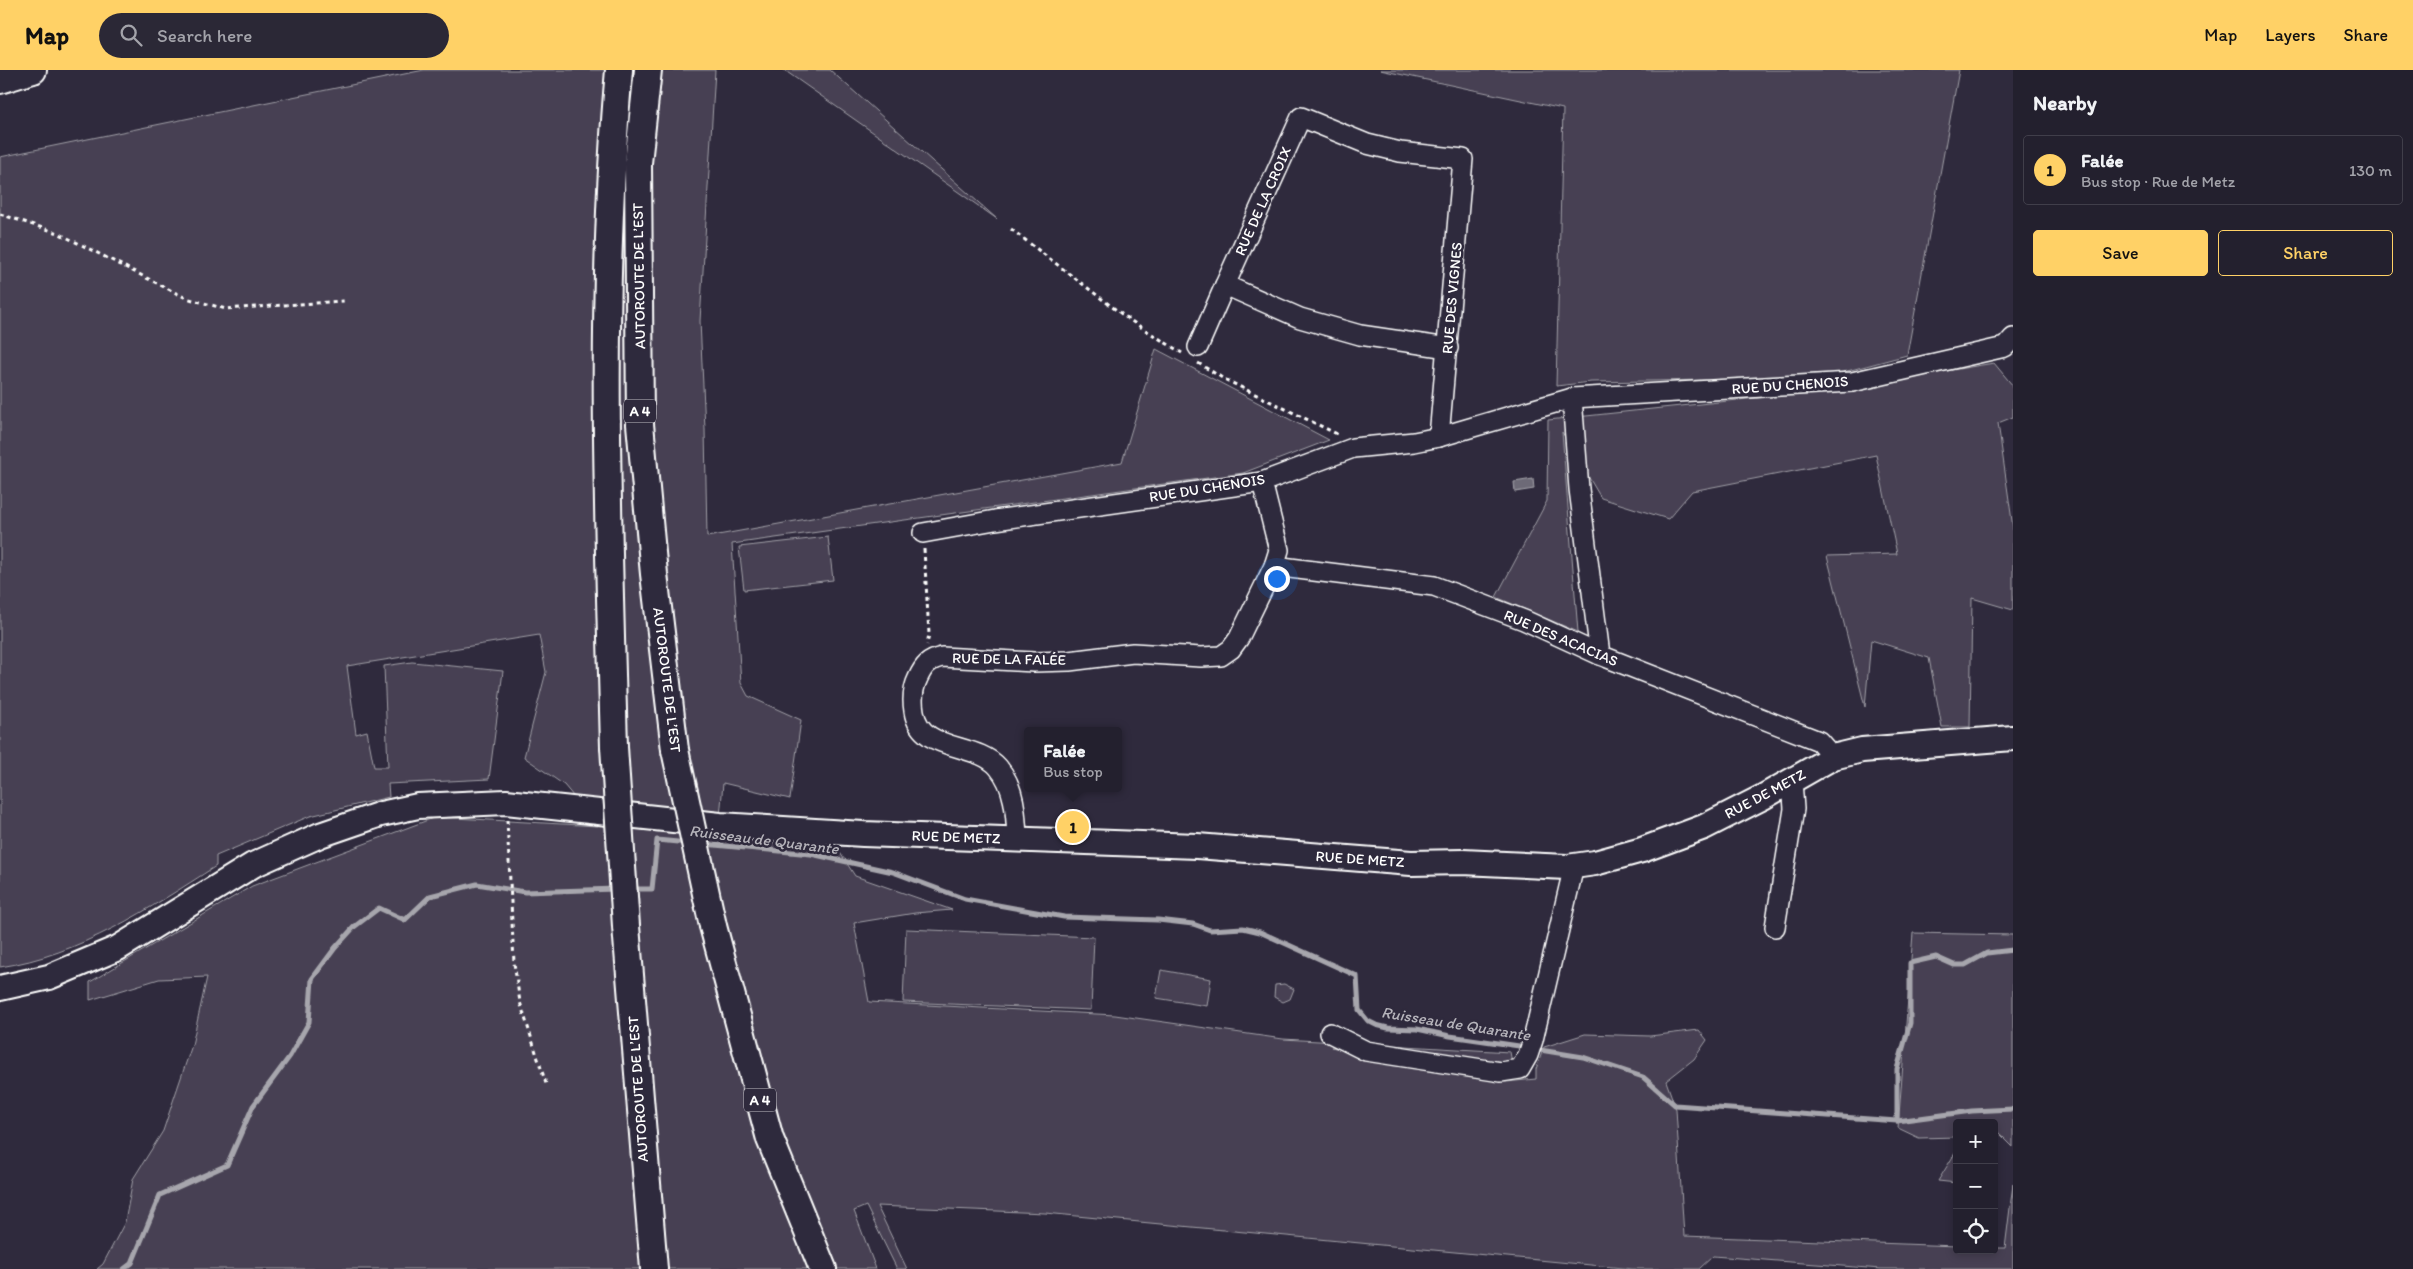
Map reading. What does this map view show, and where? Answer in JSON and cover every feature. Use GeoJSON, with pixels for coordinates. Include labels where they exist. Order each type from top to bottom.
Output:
{"type":"FeatureCollection","features":[{"type":"Feature","properties":{"kind":"highway"},"geometry":{"type":"LineString","coordinates":[[0,80],[33,70]]}},
{"type":"Feature","properties":{"kind":"highway","name":"AUTOROUTE DE L’EST"},"geometry":{"type":"LineString","coordinates":[[619,70],[611,160],[606,427],[614,747],[626,926],[654,1269]]}},
{"type":"Feature","properties":{"kind":"highway","name":"AUTOROUTE DE L’EST"},"geometry":{"type":"LineString","coordinates":[[648,70],[638,163],[640,424],[654,574],[675,750],[691,832],[713,926],[770,1139],[823,1269]]}},
{"type":"Feature","properties":{"kind":"main road","name":"RUE DE METZ"},"geometry":{"type":"LineString","coordinates":[[0,988],[49,977],[118,948],[253,865],[320,834],[381,814],[418,806],[506,802],[720,825],[863,834],[1196,846],[1411,863],[1463,862],[1574,866],[1642,850],[1704,827],[1792,781],[1833,757],[1862,750],[2013,738]]}},
{"type":"Feature","properties":{"kind":"street","name":"RUE DES VIGNES"},"geometry":{"type":"LineString","coordinates":[[1301,117],[1366,144],[1391,150],[1463,158],[1439,437]]}},
{"type":"Feature","properties":{"kind":"street","name":"RUE DE LA CROIX"},"geometry":{"type":"LineString","coordinates":[[1191,353],[1225,285],[1301,117]]}},
{"type":"Feature","properties":{"kind":"street"},"geometry":{"type":"LineString","coordinates":[[1225,285],[1300,318],[1351,333],[1448,348]]}},
{"type":"Feature","properties":{"kind":"street","name":"RUE DU CHENOIS"},"geometry":{"type":"LineString","coordinates":[[923,534],[995,520],[1262,482],[1354,448],[1414,442],[1439,437],[1572,398],[1852,382],[2009,343]]}},
{"type":"Feature","properties":{"kind":"street"},"geometry":{"type":"LineString","coordinates":[[1572,398],[1579,489],[1600,655]]}},
{"type":"Feature","properties":{"kind":"street","name":"RUE DE LA FALÉE"},"geometry":{"type":"LineString","coordinates":[[923,667],[931,659],[942,657],[1034,662],[1133,653],[1201,657],[1221,656],[1232,649],[1239,638],[1274,566],[1279,550],[1262,482]]}},
{"type":"Feature","properties":{"kind":"street","name":"RUE DES ACACIAS"},"geometry":{"type":"LineString","coordinates":[[1274,566],[1434,586],[1524,620],[1600,655],[1819,741],[1833,757]]}},
{"type":"Feature","properties":{"kind":"street"},"geometry":{"type":"LineString","coordinates":[[923,667],[915,685],[912,703],[914,716],[920,727],[928,736],[944,744],[982,756],[996,765],[1010,786],[1015,807],[1017,839]]}},
{"type":"Feature","properties":{"kind":"street"},"geometry":{"type":"LineString","coordinates":[[1775,927],[1794,810],[1792,781]]}},
{"type":"Feature","properties":{"kind":"street"},"geometry":{"type":"LineString","coordinates":[[1330,1033],[1366,1051],[1500,1072],[1520,1069],[1530,1048],[1574,866]]}},
{"type":"Feature","properties":{"kind":"path"},"geometry":{"type":"LineString","coordinates":[[0,214],[58,233],[186,298],[226,309],[344,301]]}},
{"type":"Feature","properties":{"kind":"path"},"geometry":{"type":"LineString","coordinates":[[1011,229],[1128,319],[1191,353],[1224,380],[1326,427],[1343,437],[1354,448]]}},
{"type":"Feature","properties":{"kind":"path"},"geometry":{"type":"LineString","coordinates":[[923,534],[929,634],[923,667]]}},
{"type":"Feature","properties":{"kind":"path"},"geometry":{"type":"LineString","coordinates":[[516,817],[507,817],[514,963],[520,1002],[546,1087]]}},
{"type":"Feature","properties":{"kind":"shaded area"},"geometry":{"type":"Polygon","coordinates":[[[424,70],[715,70],[700,321],[707,537],[1122,462],[1156,349],[1329,440],[1243,473],[732,544],[741,683],[748,696],[801,720],[790,799],[723,783],[718,840],[835,845],[855,876],[952,910],[915,913],[854,923],[869,1002],[1115,1015],[1283,1039],[1510,1052],[1513,1068],[1423,1054],[1331,1047],[1476,1078],[1506,1082],[1536,1079],[1536,1069],[1544,1047],[1585,1034],[1650,1036],[1699,1030],[1707,1040],[1694,1059],[1666,1081],[1676,1109],[1684,1236],[1953,1246],[1953,1254],[1998,1254],[1998,1248],[2005,1248],[2013,1184],[2013,1269],[1881,1269],[1713,1256],[1699,1269],[1633,1269],[1045,1213],[877,1206],[907,1269],[897,1269],[866,1206],[854,1211],[876,1269],[97,1269],[103,1264],[125,1222],[133,1179],[163,1131],[192,1045],[207,977],[159,979],[90,1000],[90,982],[252,886],[436,817],[598,826],[564,785],[524,757],[546,672],[539,635],[347,666],[356,734],[367,731],[374,767],[388,767],[384,666],[412,662],[503,671],[489,779],[388,784],[389,797],[310,816],[216,856],[216,866],[139,914],[86,941],[30,961],[0,967],[0,157],[424,70]]]}},
{"type":"Feature","properties":{"kind":"shaded area"},"geometry":{"type":"Polygon","coordinates":[[[784,70],[830,70],[997,219],[784,70]]]}},
{"type":"Feature","properties":{"kind":"shaded area"},"geometry":{"type":"Polygon","coordinates":[[[1380,70],[1959,70],[1907,355],[1821,378],[1591,382],[1556,386],[1563,109],[1380,70]]]}},
{"type":"Feature","properties":{"kind":"shaded area"},"geometry":{"type":"Polygon","coordinates":[[[1994,363],[2013,386],[2013,417],[1998,423],[2013,528],[2013,610],[1972,598],[1970,727],[1942,727],[1929,658],[1871,640],[1865,707],[1827,556],[1897,554],[1876,455],[1692,491],[1668,519],[1601,498],[1562,432],[1578,632],[1496,597],[1547,501],[1548,420],[1833,390],[1994,363]]]}},
{"type":"Feature","properties":{"kind":"shaded area"},"geometry":{"type":"Polygon","coordinates":[[[1533,479],[1534,489],[1515,492],[1514,482],[1533,479]]]}},
{"type":"Feature","properties":{"kind":"shaded area"},"geometry":{"type":"Polygon","coordinates":[[[828,537],[833,580],[744,590],[739,547],[828,537]]]}},
{"type":"Feature","properties":{"kind":"shaded area"},"geometry":{"type":"Polygon","coordinates":[[[906,929],[1094,937],[1091,1010],[903,1002],[906,929]]]}},
{"type":"Feature","properties":{"kind":"shaded area"},"geometry":{"type":"Polygon","coordinates":[[[1913,933],[2013,935],[2013,1147],[1998,1132],[1998,1119],[1953,1119],[1953,1137],[1919,1138],[1898,1128],[1913,933]]]}},
{"type":"Feature","properties":{"kind":"shaded area"},"geometry":{"type":"Polygon","coordinates":[[[1161,970],[1211,979],[1207,1006],[1156,998],[1161,970]]]}},
{"type":"Feature","properties":{"kind":"shaded area"},"geometry":{"type":"Polygon","coordinates":[[[1284,984],[1294,989],[1290,999],[1283,1002],[1274,997],[1275,985],[1284,984]]]}},
{"type":"Feature","properties":{"kind":"shaded area"},"geometry":{"type":"Polygon","coordinates":[[[1953,1157],[1953,1183],[1938,1181],[1953,1157]]]}},
{"type":"Feature","properties":{"kind":"waterway","name":"Ruisseau de Quarante"},"geometry":{"type":"LineString","coordinates":[[630,889],[652,889],[657,840],[688,843]]}},
{"type":"Feature","properties":{"kind":"waterway","name":"Ruisseau de Quarante"},"geometry":{"type":"LineString","coordinates":[[704,844],[811,854],[893,872],[965,899],[1064,917],[1158,920],[1193,924],[1210,930],[1243,928],[1260,932],[1357,976],[1359,1010],[1368,1021],[1376,1025],[1388,1028],[1417,1029],[1450,1036],[1526,1047]]}},
{"type":"Feature","properties":{"kind":"waterway","name":"Ruisseau de Quarante"},"geometry":{"type":"LineString","coordinates":[[124,1269],[132,1263],[160,1195],[227,1165],[253,1106],[290,1056],[309,1022],[312,979],[335,948],[354,927],[379,908],[405,920],[430,896],[477,884],[525,892],[616,889]]}},
{"type":"Feature","properties":{"kind":"waterway"},"geometry":{"type":"LineString","coordinates":[[1897,1121],[1897,1069],[1910,1023],[1910,963],[1936,957],[1954,965],[1965,965],[1987,953],[2013,950]]}},
{"type":"Feature","properties":{"kind":"waterway","name":"Ruisseau de Quarante"},"geometry":{"type":"LineString","coordinates":[[1534,1049],[1583,1057],[1643,1077],[1675,1105],[1897,1121],[1972,1111],[2013,1109]]}},
{"type":"Feature","properties":{"kind":"place","name":"Falée"},"geometry":{"type":"Point","coordinates":[1073,827]}}]}
